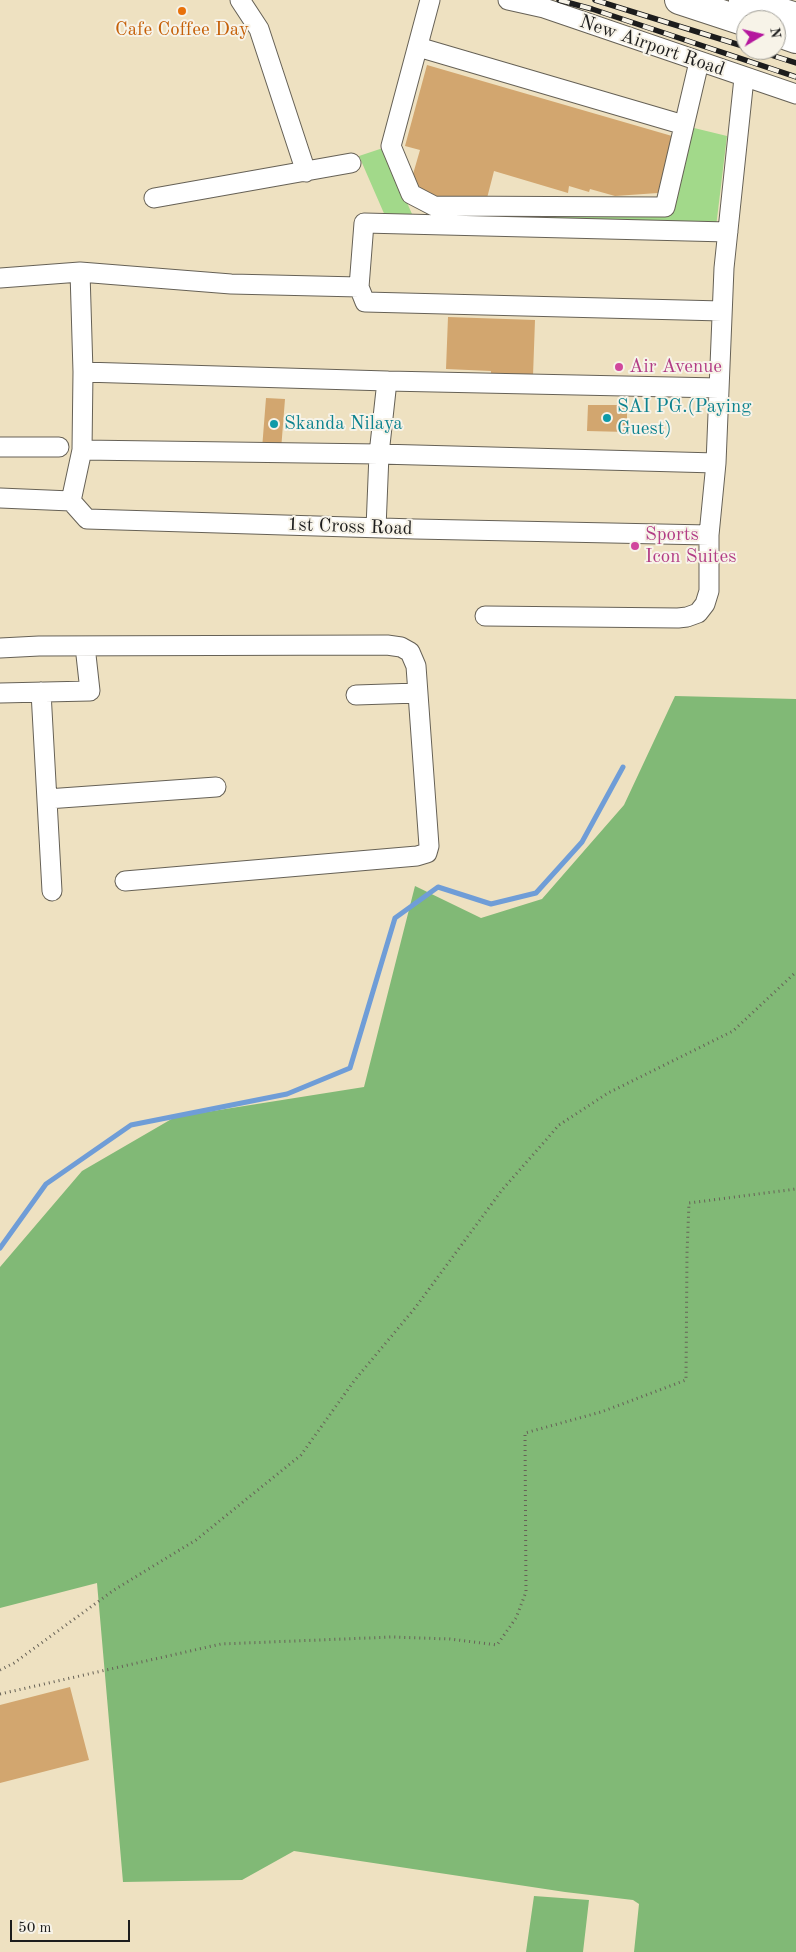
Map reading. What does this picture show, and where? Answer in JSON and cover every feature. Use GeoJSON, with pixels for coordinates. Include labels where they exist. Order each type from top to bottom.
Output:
{"type":"FeatureCollection","features":[{"type":"Feature","properties":{"kind":"highway"},"geometry":{"type":"LineString","coordinates":[[679,0],[736,19]]}},
{"type":"Feature","properties":{"kind":"highway"},"geometry":{"type":"LineString","coordinates":[[743,0],[796,17]]}},
{"type":"Feature","properties":{"kind":"street"},"geometry":{"type":"LineString","coordinates":[[240,0],[259,29],[306,172]]}},
{"type":"Feature","properties":{"kind":"street"},"geometry":{"type":"LineString","coordinates":[[430,0],[391,146],[411,194],[434,206],[665,207],[699,62]]}},
{"type":"Feature","properties":{"kind":"street","name":"New Airport Road"},"geometry":{"type":"LineString","coordinates":[[508,0],[544,8],[744,78],[796,94]]}},
{"type":"Feature","properties":{"kind":"street"},"geometry":{"type":"LineString","coordinates":[[418,47],[684,124]]}},
{"type":"Feature","properties":{"kind":"street"},"geometry":{"type":"LineString","coordinates":[[485,616],[687,618],[698,613],[705,604],[709,591],[709,535],[716,463],[724,268],[744,78]]}},
{"type":"Feature","properties":{"kind":"street"},"geometry":{"type":"LineString","coordinates":[[154,198],[306,172],[351,162]]}},
{"type":"Feature","properties":{"kind":"street"},"geometry":{"type":"LineString","coordinates":[[722,310],[365,302],[359,287],[364,224],[728,232]]}},
{"type":"Feature","properties":{"kind":"street"},"geometry":{"type":"LineString","coordinates":[[0,278],[80,272],[231,284],[359,287]]}},
{"type":"Feature","properties":{"kind":"street"},"geometry":{"type":"LineString","coordinates":[[0,498],[71,501],[82,450],[83,372],[80,272]]}},
{"type":"Feature","properties":{"kind":"street"},"geometry":{"type":"LineString","coordinates":[[83,372],[387,382],[719,388]]}},
{"type":"Feature","properties":{"kind":"street"},"geometry":{"type":"LineString","coordinates":[[376,528],[379,454],[387,382]]}},
{"type":"Feature","properties":{"kind":"street"},"geometry":{"type":"LineString","coordinates":[[0,448],[60,447]]}},
{"type":"Feature","properties":{"kind":"street"},"geometry":{"type":"LineString","coordinates":[[82,450],[379,454],[716,463]]}},
{"type":"Feature","properties":{"kind":"street","name":"1st Cross Road"},"geometry":{"type":"LineString","coordinates":[[71,501],[87,519],[376,528],[709,535]]}},
{"type":"Feature","properties":{"kind":"street"},"geometry":{"type":"LineString","coordinates":[[0,648],[387,645],[401,647],[410,652],[416,666],[429,846],[427,853],[418,856],[125,881]]}},
{"type":"Feature","properties":{"kind":"street"},"geometry":{"type":"LineString","coordinates":[[0,693],[90,691],[84,646]]}},
{"type":"Feature","properties":{"kind":"street"},"geometry":{"type":"LineString","coordinates":[[41,692],[52,891]]}},
{"type":"Feature","properties":{"kind":"street"},"geometry":{"type":"LineString","coordinates":[[356,695],[418,693]]}},
{"type":"Feature","properties":{"kind":"street"},"geometry":{"type":"LineString","coordinates":[[47,799],[216,787]]}},
{"type":"Feature","properties":{"kind":"path"},"geometry":{"type":"LineString","coordinates":[[0,1670],[14,1664],[114,1590],[196,1540],[301,1455],[354,1381],[415,1308],[502,1190],[558,1125],[608,1093],[733,1031],[796,972]]}},
{"type":"Feature","properties":{"kind":"path"},"geometry":{"type":"LineString","coordinates":[[0,1694],[221,1644],[392,1637],[450,1639],[497,1644],[516,1618],[526,1592],[525,1433],[601,1412],[686,1380],[687,1253],[690,1203],[796,1188]]}},
{"type":"Feature","properties":{"kind":"green space"},"geometry":{"type":"Polygon","coordinates":[[[690,127],[727,136],[716,227],[386,218],[359,156],[383,148],[412,214],[670,215],[690,127]]]}},
{"type":"Feature","properties":{"kind":"green space"},"geometry":{"type":"Polygon","coordinates":[[[675,696],[796,699],[796,1952],[634,1952],[639,1904],[633,1900],[565,1892],[294,1851],[242,1880],[123,1882],[97,1583],[0,1608],[0,1267],[82,1171],[175,1117],[364,1087],[415,886],[481,918],[542,899],[624,805],[675,696]]]}},
{"type":"Feature","properties":{"kind":"green space"},"geometry":{"type":"Polygon","coordinates":[[[534,1896],[589,1900],[583,1952],[526,1952],[534,1896]]]}},
{"type":"Feature","properties":{"kind":"building"},"geometry":{"type":"Polygon","coordinates":[[[427,65],[672,136],[658,193],[615,196],[590,189],[589,192],[569,186],[568,193],[494,171],[486,202],[435,202],[415,190],[411,181],[420,150],[405,146],[427,65]]]}},
{"type":"Feature","properties":{"kind":"building"},"geometry":{"type":"Polygon","coordinates":[[[448,317],[535,320],[533,376],[491,374],[491,371],[446,369],[448,317]]]}},
{"type":"Feature","properties":{"kind":"building","name":"Skanda Nilaya"},"geometry":{"type":"Polygon","coordinates":[[[266,398],[285,399],[281,450],[262,449],[266,398]]]}},
{"type":"Feature","properties":{"kind":"building","name":"SAI PG.(Paying Guest)"},"geometry":{"type":"Polygon","coordinates":[[[588,405],[627,405],[627,432],[587,431],[588,405]]]}},
{"type":"Feature","properties":{"kind":"building"},"geometry":{"type":"Polygon","coordinates":[[[70,1687],[89,1760],[0,1783],[0,1705],[70,1687]]]}},
{"type":"Feature","properties":{"kind":"waterway"},"geometry":{"type":"LineString","coordinates":[[0,1248],[46,1184],[131,1125],[287,1094],[350,1068],[395,918],[438,887],[491,904],[536,893],[582,842],[623,767]]}},
{"type":"Feature","properties":{"kind":"railway"},"geometry":{"type":"LineString","coordinates":[[559,0],[592,9],[796,77]]}},
{"type":"Feature","properties":{"kind":"railway"},"geometry":{"type":"LineString","coordinates":[[595,0],[736,44]]}},
{"type":"Feature","properties":{"kind":"railway"},"geometry":{"type":"LineString","coordinates":[[786,60],[796,63]]}},
{"type":"Feature","properties":{"kind":"place","name":"Cafe Coffee Day"},"geometry":{"type":"Point","coordinates":[182,11]}},
{"type":"Feature","properties":{"kind":"place","name":"Air Avenue"},"geometry":{"type":"Point","coordinates":[619,367]}},
{"type":"Feature","properties":{"kind":"place","name":"SAI PG.(Paying Guest)"},"geometry":{"type":"Point","coordinates":[607,418]}},
{"type":"Feature","properties":{"kind":"place","name":"Skanda Nilaya"},"geometry":{"type":"Point","coordinates":[274,424]}},
{"type":"Feature","properties":{"kind":"place","name":"Sports Icon Suites"},"geometry":{"type":"Point","coordinates":[635,546]}}]}
